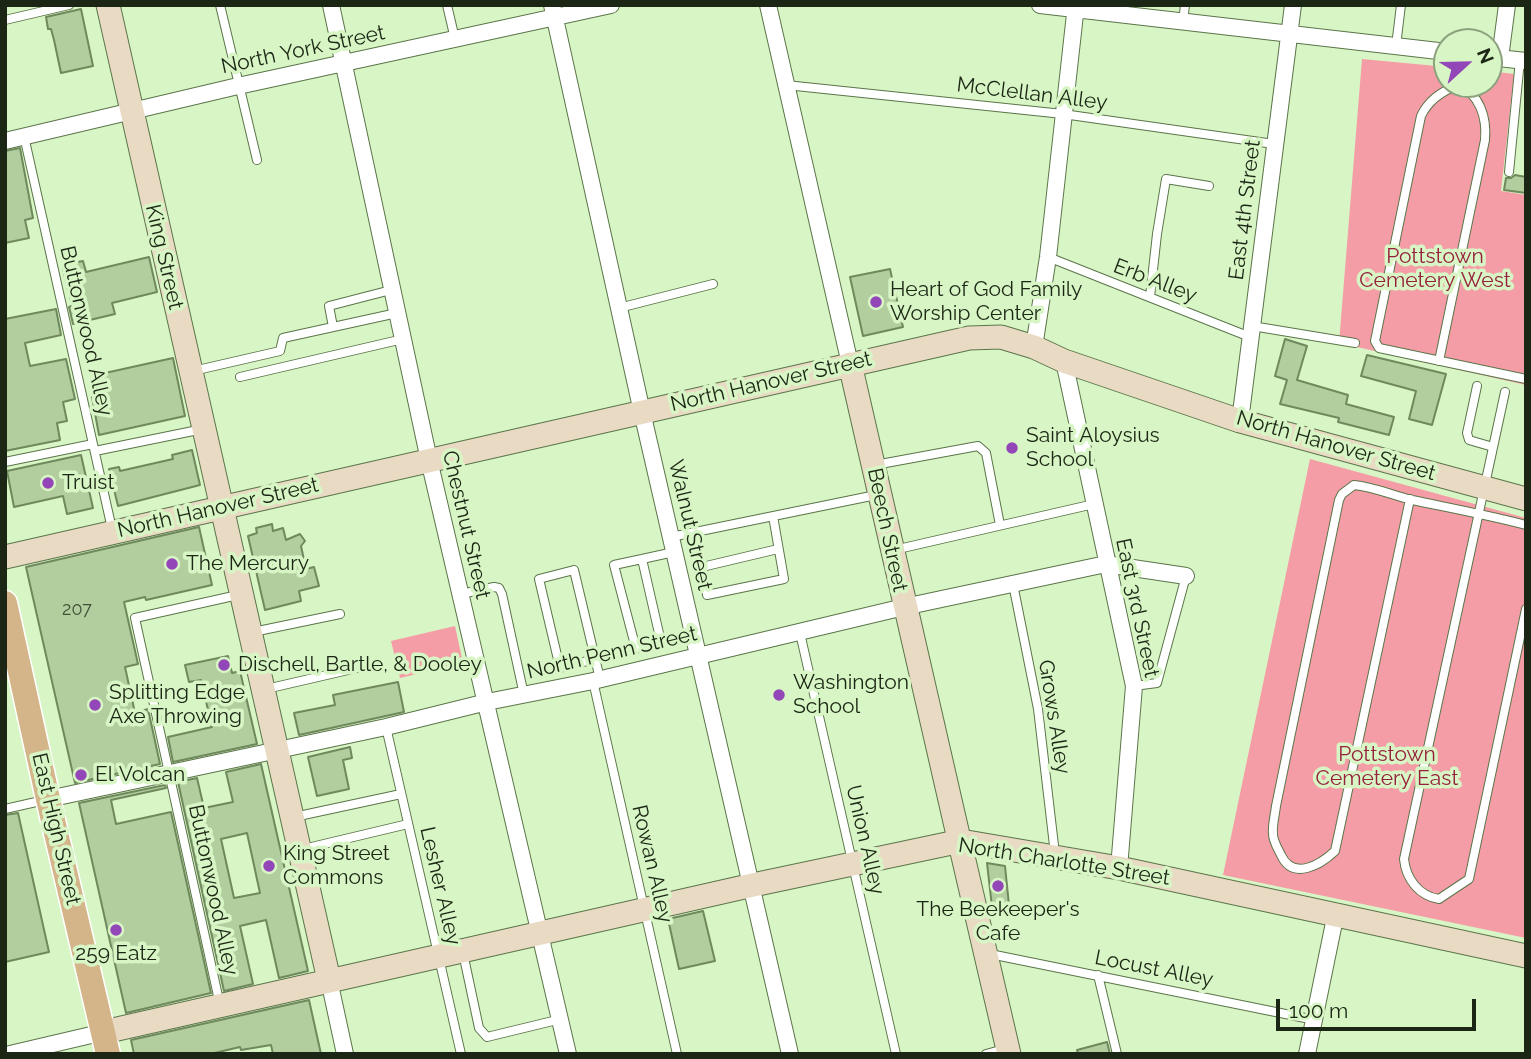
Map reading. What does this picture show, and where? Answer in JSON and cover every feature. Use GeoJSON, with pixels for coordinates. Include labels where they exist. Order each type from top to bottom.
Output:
{"type":"FeatureCollection","features":[{"type":"Feature","properties":{"kind":"main road","name":"King Street"},"geometry":{"type":"LineString","coordinates":[[108,5],[329,980]]}},
{"type":"Feature","properties":{"kind":"main road","name":"North Hanover Street"},"geometry":{"type":"LineString","coordinates":[[5,557],[969,338],[1001,337],[1034,346],[1064,361],[1240,421],[1526,499]]}},
{"type":"Feature","properties":{"kind":"main road","name":"Beech Street"},"geometry":{"type":"LineString","coordinates":[[850,364],[904,607],[987,954],[1001,1052]]}},
{"type":"Feature","properties":{"kind":"main road","name":"East High Street"},"geometry":{"type":"LineString","coordinates":[[5,603],[106,1043]]}},
{"type":"Feature","properties":{"kind":"main road","name":"North Charlotte Street"},"geometry":{"type":"LineString","coordinates":[[329,980],[961,841],[1119,867],[1526,956]]}},
{"type":"Feature","properties":{"kind":"main road"},"geometry":{"type":"LineString","coordinates":[[106,1043],[220,1005],[329,980]]}},
{"type":"Feature","properties":{"kind":"street","name":"Chestnut Street"},"geometry":{"type":"LineString","coordinates":[[331,5],[429,460],[542,933],[568,1054]]}},
{"type":"Feature","properties":{"kind":"street","name":"North York Street"},"geometry":{"type":"LineString","coordinates":[[5,141],[455,38],[554,12],[611,5]]}},
{"type":"Feature","properties":{"kind":"street","name":"Beech Street"},"geometry":{"type":"LineString","coordinates":[[768,5],[850,364]]}},
{"type":"Feature","properties":{"kind":"street"},"geometry":{"type":"LineString","coordinates":[[1040,5],[1184,13],[1289,33],[1433,50]]}},
{"type":"Feature","properties":{"kind":"street","name":"East 4th Street"},"geometry":{"type":"LineString","coordinates":[[1240,421],[1293,5]]}},
{"type":"Feature","properties":{"kind":"street"},"geometry":{"type":"LineString","coordinates":[[1502,28],[1507,5]]}},
{"type":"Feature","properties":{"kind":"street"},"geometry":{"type":"LineString","coordinates":[[1034,346],[1048,257],[1076,7]]}},
{"type":"Feature","properties":{"kind":"street","name":"Walnut Street"},"geometry":{"type":"LineString","coordinates":[[554,12],[642,412],[790,1054]]}},
{"type":"Feature","properties":{"kind":"street"},"geometry":{"type":"LineString","coordinates":[[1503,58],[1523,61]]}},
{"type":"Feature","properties":{"kind":"street","name":"East 3rd Street"},"geometry":{"type":"LineString","coordinates":[[1064,361],[1133,686],[1119,867]]}},
{"type":"Feature","properties":{"kind":"street","name":"North Penn Street"},"geometry":{"type":"LineString","coordinates":[[48,799],[386,727],[904,607],[1106,564],[1186,576]]}},
{"type":"Feature","properties":{"kind":"street"},"geometry":{"type":"LineString","coordinates":[[1307,1054],[1336,913]]}},
{"type":"Feature","properties":{"kind":"street"},"geometry":{"type":"LineString","coordinates":[[329,980],[345,1054]]}},
{"type":"Feature","properties":{"kind":"street"},"geometry":{"type":"LineString","coordinates":[[10,1054],[106,1043]]}},
{"type":"Feature","properties":{"kind":"lane"},"geometry":{"type":"LineString","coordinates":[[5,20],[69,5]]}},
{"type":"Feature","properties":{"kind":"lane"},"geometry":{"type":"LineString","coordinates":[[220,5],[257,160]]}},
{"type":"Feature","properties":{"kind":"lane"},"geometry":{"type":"LineString","coordinates":[[447,5],[455,38]]}},
{"type":"Feature","properties":{"kind":"lane"},"geometry":{"type":"LineString","coordinates":[[1396,46],[1401,5]]}},
{"type":"Feature","properties":{"kind":"lane"},"geometry":{"type":"LineString","coordinates":[[1509,172],[1523,61]]}},
{"type":"Feature","properties":{"kind":"lane","name":"McClellan Alley"},"geometry":{"type":"LineString","coordinates":[[786,85],[1063,114],[1274,144]]}},
{"type":"Feature","properties":{"kind":"lane"},"geometry":{"type":"LineString","coordinates":[[1436,98],[1426,105],[1421,116],[1375,341],[1379,348],[1526,379]]}},
{"type":"Feature","properties":{"kind":"lane"},"geometry":{"type":"LineString","coordinates":[[1439,361],[1485,140],[1487,123],[1475,98]]}},
{"type":"Feature","properties":{"kind":"lane","name":"Buttonwood Alley"},"geometry":{"type":"LineString","coordinates":[[24,136],[113,533]]}},
{"type":"Feature","properties":{"kind":"lane"},"geometry":{"type":"LineString","coordinates":[[1150,298],[1166,179],[1209,186]]}},
{"type":"Feature","properties":{"kind":"lane","name":"Erb Alley"},"geometry":{"type":"LineString","coordinates":[[1048,257],[1150,298],[1251,332],[1355,343]]}},
{"type":"Feature","properties":{"kind":"lane"},"geometry":{"type":"LineString","coordinates":[[619,308],[713,284]]}},
{"type":"Feature","properties":{"kind":"lane"},"geometry":{"type":"LineString","coordinates":[[333,327],[329,306],[391,290]]}},
{"type":"Feature","properties":{"kind":"lane"},"geometry":{"type":"LineString","coordinates":[[190,371],[280,351],[283,338],[397,313]]}},
{"type":"Feature","properties":{"kind":"lane"},"geometry":{"type":"LineString","coordinates":[[240,377],[403,339]]}},
{"type":"Feature","properties":{"kind":"lane"},"geometry":{"type":"LineString","coordinates":[[1477,386],[1466,433],[1469,440],[1493,447]]}},
{"type":"Feature","properties":{"kind":"lane"},"geometry":{"type":"LineString","coordinates":[[1505,392],[1405,859],[1405,868],[1411,880],[1429,897],[1439,899],[1469,879],[1526,609]]}},
{"type":"Feature","properties":{"kind":"lane"},"geometry":{"type":"LineString","coordinates":[[5,462],[203,429]]}},
{"type":"Feature","properties":{"kind":"lane"},"geometry":{"type":"LineString","coordinates":[[872,465],[978,446],[986,453],[1000,525]]}},
{"type":"Feature","properties":{"kind":"lane"},"geometry":{"type":"LineString","coordinates":[[1410,499],[1335,851],[1321,863],[1299,870],[1289,867],[1283,860],[1273,834],[1276,806],[1342,494],[1354,485],[1370,487],[1410,499],[1478,512],[1526,525]]}},
{"type":"Feature","properties":{"kind":"lane"},"geometry":{"type":"LineString","coordinates":[[636,649],[614,565],[642,559],[673,545],[772,516],[879,494]]}},
{"type":"Feature","properties":{"kind":"lane"},"geometry":{"type":"LineString","coordinates":[[891,550],[1094,504]]}},
{"type":"Feature","properties":{"kind":"lane"},"geometry":{"type":"LineString","coordinates":[[772,516],[784,579],[707,595],[702,567],[778,549]]}},
{"type":"Feature","properties":{"kind":"lane"},"geometry":{"type":"LineString","coordinates":[[596,659],[661,642],[642,559]]}},
{"type":"Feature","properties":{"kind":"lane","name":"Rowan Alley"},"geometry":{"type":"LineString","coordinates":[[596,659],[560,668],[539,579],[574,570],[596,659],[596,680],[677,1054]]}},
{"type":"Feature","properties":{"kind":"lane"},"geometry":{"type":"LineString","coordinates":[[1133,686],[1157,683],[1186,576]]}},
{"type":"Feature","properties":{"kind":"lane","name":"Grows Alley"},"geometry":{"type":"LineString","coordinates":[[1013,584],[1038,709],[1055,857]]}},
{"type":"Feature","properties":{"kind":"lane"},"geometry":{"type":"LineString","coordinates":[[461,594],[494,587],[499,589],[524,695]]}},
{"type":"Feature","properties":{"kind":"lane","name":"Buttonwood Alley"},"geometry":{"type":"LineString","coordinates":[[220,1005],[135,618],[241,594]]}},
{"type":"Feature","properties":{"kind":"lane"},"geometry":{"type":"LineString","coordinates":[[250,633],[340,614]]}},
{"type":"Feature","properties":{"kind":"lane","name":"Union Alley"},"geometry":{"type":"LineString","coordinates":[[800,633],[896,1054]]}},
{"type":"Feature","properties":{"kind":"lane"},"geometry":{"type":"LineString","coordinates":[[263,690],[357,668]]}},
{"type":"Feature","properties":{"kind":"lane","name":"Lesher Alley"},"geometry":{"type":"LineString","coordinates":[[386,727],[461,1054]]}},
{"type":"Feature","properties":{"kind":"lane"},"geometry":{"type":"LineString","coordinates":[[293,817],[401,794]]}},
{"type":"Feature","properties":{"kind":"lane"},"geometry":{"type":"LineString","coordinates":[[5,809],[48,799]]}},
{"type":"Feature","properties":{"kind":"lane"},"geometry":{"type":"LineString","coordinates":[[300,849],[408,824]]}},
{"type":"Feature","properties":{"kind":"lane"},"geometry":{"type":"LineString","coordinates":[[462,950],[479,1028],[487,1037],[561,1019]]}},
{"type":"Feature","properties":{"kind":"lane","name":"Locust Alley"},"geometry":{"type":"LineString","coordinates":[[987,954],[1315,1020]]}},
{"type":"Feature","properties":{"kind":"lane"},"geometry":{"type":"LineString","coordinates":[[1098,975],[1116,1054]]}},
{"type":"Feature","properties":{"kind":"green space","name":"Pottstown Cemetery West"},"geometry":{"type":"Polygon","coordinates":[[[1362,59],[1433,66],[1433,98],[1503,98],[1503,73],[1514,74],[1501,191],[1526,195],[1526,385],[1339,343],[1362,59]]]}},
{"type":"Feature","properties":{"kind":"green space","name":"Pottstown Cemetery East"},"geometry":{"type":"Polygon","coordinates":[[[1310,459],[1526,518],[1526,938],[1223,875],[1310,459]]]}},
{"type":"Feature","properties":{"kind":"green space"},"geometry":{"type":"Polygon","coordinates":[[[455,626],[463,663],[400,678],[391,641],[455,626]]]}},
{"type":"Feature","properties":{"kind":"building"},"geometry":{"type":"Polygon","coordinates":[[[81,9],[93,66],[61,73],[46,17],[81,9]]]}},
{"type":"Feature","properties":{"kind":"building"},"geometry":{"type":"Polygon","coordinates":[[[20,148],[33,218],[25,220],[29,238],[5,243],[5,151],[20,148]]]}},
{"type":"Feature","properties":{"kind":"building"},"geometry":{"type":"Polygon","coordinates":[[[1515,175],[1526,177],[1526,193],[1504,190],[1506,178],[1515,175]]]}},
{"type":"Feature","properties":{"kind":"building"},"geometry":{"type":"Polygon","coordinates":[[[149,257],[157,292],[112,303],[115,314],[73,324],[69,307],[72,306],[62,265],[83,261],[86,272],[149,257]]]}},
{"type":"Feature","properties":{"kind":"building","name":"Heart of God Family Worship Center"},"geometry":{"type":"Polygon","coordinates":[[[890,269],[903,327],[863,336],[850,277],[890,269]]]}},
{"type":"Feature","properties":{"kind":"building"},"geometry":{"type":"Polygon","coordinates":[[[56,309],[61,335],[25,343],[30,366],[66,359],[75,399],[63,402],[67,421],[57,423],[60,440],[5,451],[5,319],[56,309]]]}},
{"type":"Feature","properties":{"kind":"building"},"geometry":{"type":"Polygon","coordinates":[[[1285,339],[1307,346],[1297,380],[1348,395],[1346,404],[1394,417],[1389,435],[1338,422],[1339,418],[1280,404],[1287,380],[1275,376],[1285,339]]]}},
{"type":"Feature","properties":{"kind":"building"},"geometry":{"type":"Polygon","coordinates":[[[1367,355],[1446,374],[1432,425],[1409,419],[1416,391],[1361,376],[1367,355]]]}},
{"type":"Feature","properties":{"kind":"building"},"geometry":{"type":"Polygon","coordinates":[[[173,358],[185,416],[99,435],[92,397],[100,395],[96,375],[173,358]]]}},
{"type":"Feature","properties":{"kind":"building"},"geometry":{"type":"Polygon","coordinates":[[[192,450],[200,485],[118,506],[109,469],[119,467],[120,471],[173,459],[172,455],[192,450]]]}},
{"type":"Feature","properties":{"kind":"building","name":"Truist"},"geometry":{"type":"Polygon","coordinates":[[[81,455],[93,508],[67,514],[63,496],[14,507],[7,471],[81,455]]]}},
{"type":"Feature","properties":{"kind":"building"},"geometry":{"type":"Polygon","coordinates":[[[272,524],[273,531],[283,528],[286,540],[300,534],[305,541],[301,546],[306,569],[314,567],[319,586],[299,591],[301,601],[265,610],[248,536],[257,533],[256,528],[272,524]]]}},
{"type":"Feature","properties":{"kind":"building"},"geometry":{"type":"Polygon","coordinates":[[[199,527],[212,585],[146,600],[145,597],[124,602],[138,664],[125,667],[135,713],[148,709],[160,764],[75,783],[26,567],[199,527]]]}},
{"type":"Feature","properties":{"kind":"building"},"geometry":{"type":"Polygon","coordinates":[[[228,656],[232,673],[240,671],[257,744],[173,762],[168,737],[212,727],[201,680],[189,682],[185,665],[228,656]]]}},
{"type":"Feature","properties":{"kind":"building"},"geometry":{"type":"Polygon","coordinates":[[[398,682],[404,712],[299,735],[294,713],[335,705],[333,695],[398,682]]]}},
{"type":"Feature","properties":{"kind":"building"},"geometry":{"type":"Polygon","coordinates":[[[350,747],[352,758],[343,760],[349,789],[317,796],[308,757],[350,747]]]}},
{"type":"Feature","properties":{"kind":"building","name":"King Street Commons"},"geometry":{"type":"Polygon","coordinates":[[[261,764],[308,971],[279,978],[266,920],[240,926],[253,984],[224,991],[178,782],[197,778],[204,808],[233,802],[226,772],[261,764]],[[247,833],[221,839],[234,898],[260,893],[247,833]]]}},
{"type":"Feature","properties":{"kind":"building"},"geometry":{"type":"Polygon","coordinates":[[[165,785],[166,788],[111,800],[116,824],[171,812],[211,993],[126,1013],[79,803],[165,785]]]}},
{"type":"Feature","properties":{"kind":"building"},"geometry":{"type":"Polygon","coordinates":[[[18,813],[49,952],[5,962],[5,815],[18,813]]]}},
{"type":"Feature","properties":{"kind":"building","name":"The Beekeeper's Cafe"},"geometry":{"type":"Polygon","coordinates":[[[987,863],[1005,866],[1009,905],[992,907],[987,863]]]}},
{"type":"Feature","properties":{"kind":"building"},"geometry":{"type":"Polygon","coordinates":[[[703,911],[715,961],[679,969],[668,919],[703,911]]]}},
{"type":"Feature","properties":{"kind":"building"},"geometry":{"type":"Polygon","coordinates":[[[309,1000],[321,1054],[273,1054],[271,1045],[241,1050],[240,1047],[210,1054],[134,1054],[131,1040],[309,1000]]]}},
{"type":"Feature","properties":{"kind":"building"},"geometry":{"type":"Polygon","coordinates":[[[1107,1042],[1110,1054],[1078,1054],[1077,1050],[1107,1042]]]}},
{"type":"Feature","properties":{"kind":"place","name":"Heart of God Family Worship Center"},"geometry":{"type":"Point","coordinates":[876,302]}},
{"type":"Feature","properties":{"kind":"place","name":"Saint Aloysius School"},"geometry":{"type":"Point","coordinates":[1012,448]}},
{"type":"Feature","properties":{"kind":"place","name":"Truist"},"geometry":{"type":"Point","coordinates":[48,483]}},
{"type":"Feature","properties":{"kind":"place","name":"The Mercury"},"geometry":{"type":"Point","coordinates":[172,564]}},
{"type":"Feature","properties":{"kind":"place","name":"Dischell, Bartle, & Dooley"},"geometry":{"type":"Point","coordinates":[224,665]}},
{"type":"Feature","properties":{"kind":"place","name":"Washington School"},"geometry":{"type":"Point","coordinates":[779,695]}},
{"type":"Feature","properties":{"kind":"place","name":"Splitting Edge Axe Throwing"},"geometry":{"type":"Point","coordinates":[95,705]}},
{"type":"Feature","properties":{"kind":"place","name":"El Volcan"},"geometry":{"type":"Point","coordinates":[81,775]}},
{"type":"Feature","properties":{"kind":"place","name":"King Street Commons"},"geometry":{"type":"Point","coordinates":[269,866]}},
{"type":"Feature","properties":{"kind":"place","name":"The Beekeeper's Cafe"},"geometry":{"type":"Point","coordinates":[998,886]}},
{"type":"Feature","properties":{"kind":"place","name":"259 Eatz"},"geometry":{"type":"Point","coordinates":[116,930]}}]}
